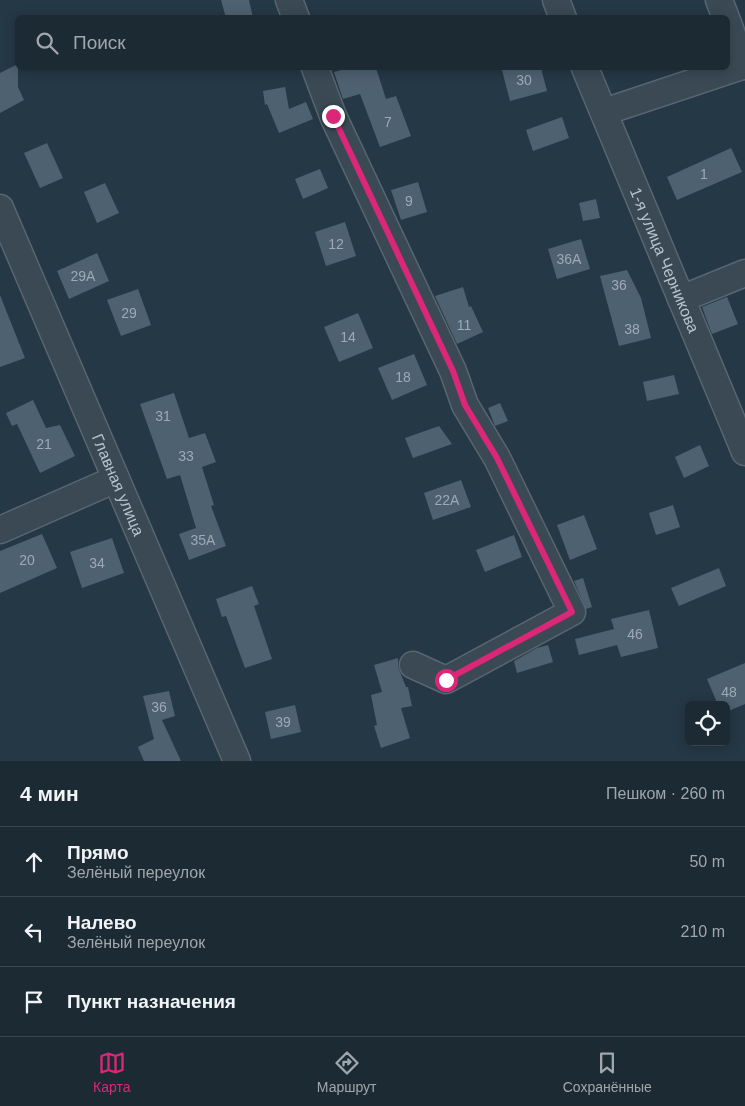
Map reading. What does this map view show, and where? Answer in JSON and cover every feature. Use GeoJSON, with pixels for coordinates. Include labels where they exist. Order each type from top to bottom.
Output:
{"type":"FeatureCollection","features":[{"type":"Feature","properties":{"kind":"street"},"geometry":{"type":"LineString","coordinates":[[289,0],[295,15]]}},
{"type":"Feature","properties":{"kind":"street"},"geometry":{"type":"LineString","coordinates":[[556,0],[563,15]]}},
{"type":"Feature","properties":{"kind":"street"},"geometry":{"type":"LineString","coordinates":[[719,0],[725,15]]}},
{"type":"Feature","properties":{"kind":"street"},"geometry":{"type":"LineString","coordinates":[[730,28],[744,65],[730,70]]}},
{"type":"Feature","properties":{"kind":"street"},"geometry":{"type":"LineString","coordinates":[[316,70],[333,116],[453,371],[465,405],[497,458],[572,612],[446,680],[413,665]]}},
{"type":"Feature","properties":{"kind":"street","name":"1-я улица Черникова"},"geometry":{"type":"LineString","coordinates":[[586,70],[745,452]]}},
{"type":"Feature","properties":{"kind":"street"},"geometry":{"type":"LineString","coordinates":[[604,112],[729,70]]}},
{"type":"Feature","properties":{"kind":"street","name":"Главная улица"},"geometry":{"type":"LineString","coordinates":[[0,208],[237,761]]}},
{"type":"Feature","properties":{"kind":"street"},"geometry":{"type":"LineString","coordinates":[[682,299],[745,273]]}},
{"type":"Feature","properties":{"kind":"street"},"geometry":{"type":"LineString","coordinates":[[0,530],[116,479]]}},
{"type":"Feature","properties":{"kind":"building"},"geometry":{"type":"Polygon","coordinates":[[[221,0],[249,0],[252,15],[225,15],[221,0]]]}},
{"type":"Feature","properties":{"kind":"building"},"geometry":{"type":"Polygon","coordinates":[[[15,66],[15,70],[18,70],[18,87],[24,100],[0,113],[0,73],[15,66]]]}},
{"type":"Feature","properties":{"kind":"building"},"geometry":{"type":"Polygon","coordinates":[[[342,70],[377,70],[386,99],[396,96],[411,136],[380,147],[360,94],[343,99],[334,72],[342,70]]]}},
{"type":"Feature","properties":{"kind":"building"},"geometry":{"type":"Polygon","coordinates":[[[502,70],[542,70],[547,91],[510,101],[502,70]]]}},
{"type":"Feature","properties":{"kind":"building"},"geometry":{"type":"Polygon","coordinates":[[[285,87],[289,109],[306,102],[313,119],[279,133],[267,104],[265,105],[263,91],[285,87]]]}},
{"type":"Feature","properties":{"kind":"building"},"geometry":{"type":"Polygon","coordinates":[[[562,117],[569,138],[533,151],[526,130],[562,117]]]}},
{"type":"Feature","properties":{"kind":"building"},"geometry":{"type":"Polygon","coordinates":[[[47,143],[63,178],[40,188],[24,153],[47,143]]]}},
{"type":"Feature","properties":{"kind":"building"},"geometry":{"type":"Polygon","coordinates":[[[731,148],[742,172],[677,200],[667,177],[731,148]]]}},
{"type":"Feature","properties":{"kind":"building"},"geometry":{"type":"Polygon","coordinates":[[[320,169],[328,188],[303,199],[295,179],[320,169]]]}},
{"type":"Feature","properties":{"kind":"building"},"geometry":{"type":"Polygon","coordinates":[[[418,182],[427,212],[401,220],[391,190],[418,182]]]}},
{"type":"Feature","properties":{"kind":"building"},"geometry":{"type":"Polygon","coordinates":[[[105,183],[119,213],[97,223],[84,192],[105,183]]]}},
{"type":"Feature","properties":{"kind":"building"},"geometry":{"type":"Polygon","coordinates":[[[596,199],[600,218],[583,221],[579,203],[596,199]]]}},
{"type":"Feature","properties":{"kind":"building"},"geometry":{"type":"Polygon","coordinates":[[[345,222],[356,256],[326,266],[315,232],[345,222]]]}},
{"type":"Feature","properties":{"kind":"building"},"geometry":{"type":"Polygon","coordinates":[[[581,239],[590,269],[557,279],[548,249],[581,239]]]}},
{"type":"Feature","properties":{"kind":"building"},"geometry":{"type":"Polygon","coordinates":[[[97,253],[109,281],[69,299],[57,271],[97,253]]]}},
{"type":"Feature","properties":{"kind":"building"},"geometry":{"type":"Polygon","coordinates":[[[627,270],[641,298],[651,338],[619,346],[600,276],[627,270]]]}},
{"type":"Feature","properties":{"kind":"building"},"geometry":{"type":"Polygon","coordinates":[[[463,287],[469,307],[471,306],[483,332],[457,344],[435,296],[463,287]]]}},
{"type":"Feature","properties":{"kind":"building"},"geometry":{"type":"Polygon","coordinates":[[[138,289],[151,325],[121,336],[107,300],[138,289]]]}},
{"type":"Feature","properties":{"kind":"building"},"geometry":{"type":"Polygon","coordinates":[[[0,295],[25,358],[0,367],[0,295]]]}},
{"type":"Feature","properties":{"kind":"building"},"geometry":{"type":"Polygon","coordinates":[[[727,297],[738,324],[712,334],[702,307],[727,297]]]}},
{"type":"Feature","properties":{"kind":"building"},"geometry":{"type":"Polygon","coordinates":[[[358,313],[373,348],[339,362],[324,327],[358,313]]]}},
{"type":"Feature","properties":{"kind":"building"},"geometry":{"type":"Polygon","coordinates":[[[414,354],[427,385],[392,400],[378,368],[414,354]]]}},
{"type":"Feature","properties":{"kind":"building"},"geometry":{"type":"Polygon","coordinates":[[[674,375],[679,394],[647,401],[643,382],[674,375]]]}},
{"type":"Feature","properties":{"kind":"building"},"geometry":{"type":"Polygon","coordinates":[[[174,393],[189,438],[205,433],[216,462],[202,467],[214,505],[211,506],[226,546],[189,560],[179,534],[196,528],[180,475],[167,479],[140,404],[174,393]]]}},
{"type":"Feature","properties":{"kind":"building"},"geometry":{"type":"Polygon","coordinates":[[[33,400],[46,428],[60,425],[75,456],[40,473],[17,424],[12,426],[6,413],[33,400]]]}},
{"type":"Feature","properties":{"kind":"building"},"geometry":{"type":"Polygon","coordinates":[[[500,403],[508,421],[495,426],[488,408],[500,403]]]}},
{"type":"Feature","properties":{"kind":"building"},"geometry":{"type":"Polygon","coordinates":[[[439,426],[452,444],[413,458],[405,438],[439,426]]]}},
{"type":"Feature","properties":{"kind":"building"},"geometry":{"type":"Polygon","coordinates":[[[700,445],[709,466],[684,478],[675,457],[700,445]]]}},
{"type":"Feature","properties":{"kind":"building"},"geometry":{"type":"Polygon","coordinates":[[[461,480],[471,507],[433,520],[424,493],[461,480]]]}},
{"type":"Feature","properties":{"kind":"building"},"geometry":{"type":"Polygon","coordinates":[[[673,505],[680,527],[656,535],[649,513],[673,505]]]}},
{"type":"Feature","properties":{"kind":"building"},"geometry":{"type":"Polygon","coordinates":[[[584,515],[597,549],[570,560],[557,525],[584,515]]]}},
{"type":"Feature","properties":{"kind":"building"},"geometry":{"type":"Polygon","coordinates":[[[42,534],[57,568],[0,593],[0,551],[42,534]]]}},
{"type":"Feature","properties":{"kind":"building"},"geometry":{"type":"Polygon","coordinates":[[[514,535],[522,557],[485,572],[476,550],[514,535]]]}},
{"type":"Feature","properties":{"kind":"building"},"geometry":{"type":"Polygon","coordinates":[[[112,538],[124,573],[82,588],[70,552],[112,538]]]}},
{"type":"Feature","properties":{"kind":"building"},"geometry":{"type":"Polygon","coordinates":[[[719,568],[726,586],[679,606],[671,588],[719,568]]]}},
{"type":"Feature","properties":{"kind":"building"},"geometry":{"type":"Polygon","coordinates":[[[583,578],[592,607],[586,609],[574,581],[583,578]]]}},
{"type":"Feature","properties":{"kind":"building"},"geometry":{"type":"Polygon","coordinates":[[[252,586],[259,604],[254,606],[272,659],[245,668],[226,616],[222,617],[216,599],[252,586]]]}},
{"type":"Feature","properties":{"kind":"building"},"geometry":{"type":"Polygon","coordinates":[[[649,610],[658,648],[621,657],[617,645],[579,655],[575,639],[614,629],[611,619],[649,610]]]}},
{"type":"Feature","properties":{"kind":"building"},"geometry":{"type":"Polygon","coordinates":[[[548,645],[553,662],[517,673],[514,661],[537,648],[548,645]]]}},
{"type":"Feature","properties":{"kind":"building"},"geometry":{"type":"Polygon","coordinates":[[[398,658],[398,667],[406,687],[408,687],[412,706],[401,708],[410,738],[381,748],[374,726],[377,725],[371,695],[382,692],[374,665],[398,658]]]}},
{"type":"Feature","properties":{"kind":"building"},"geometry":{"type":"Polygon","coordinates":[[[745,663],[745,704],[730,710],[730,701],[716,701],[707,679],[745,663]]]}},
{"type":"Feature","properties":{"kind":"building"},"geometry":{"type":"Polygon","coordinates":[[[169,691],[175,716],[162,720],[181,761],[144,761],[138,747],[154,739],[143,696],[169,691]]]}},
{"type":"Feature","properties":{"kind":"building"},"geometry":{"type":"Polygon","coordinates":[[[295,705],[301,732],[271,739],[265,712],[295,705]]]}},
{"type":"Feature","properties":{"kind":"route"},"geometry":{"type":"LineString","coordinates":[[333,116],[453,371],[465,405],[497,458],[572,612],[446,680]]}}]}
